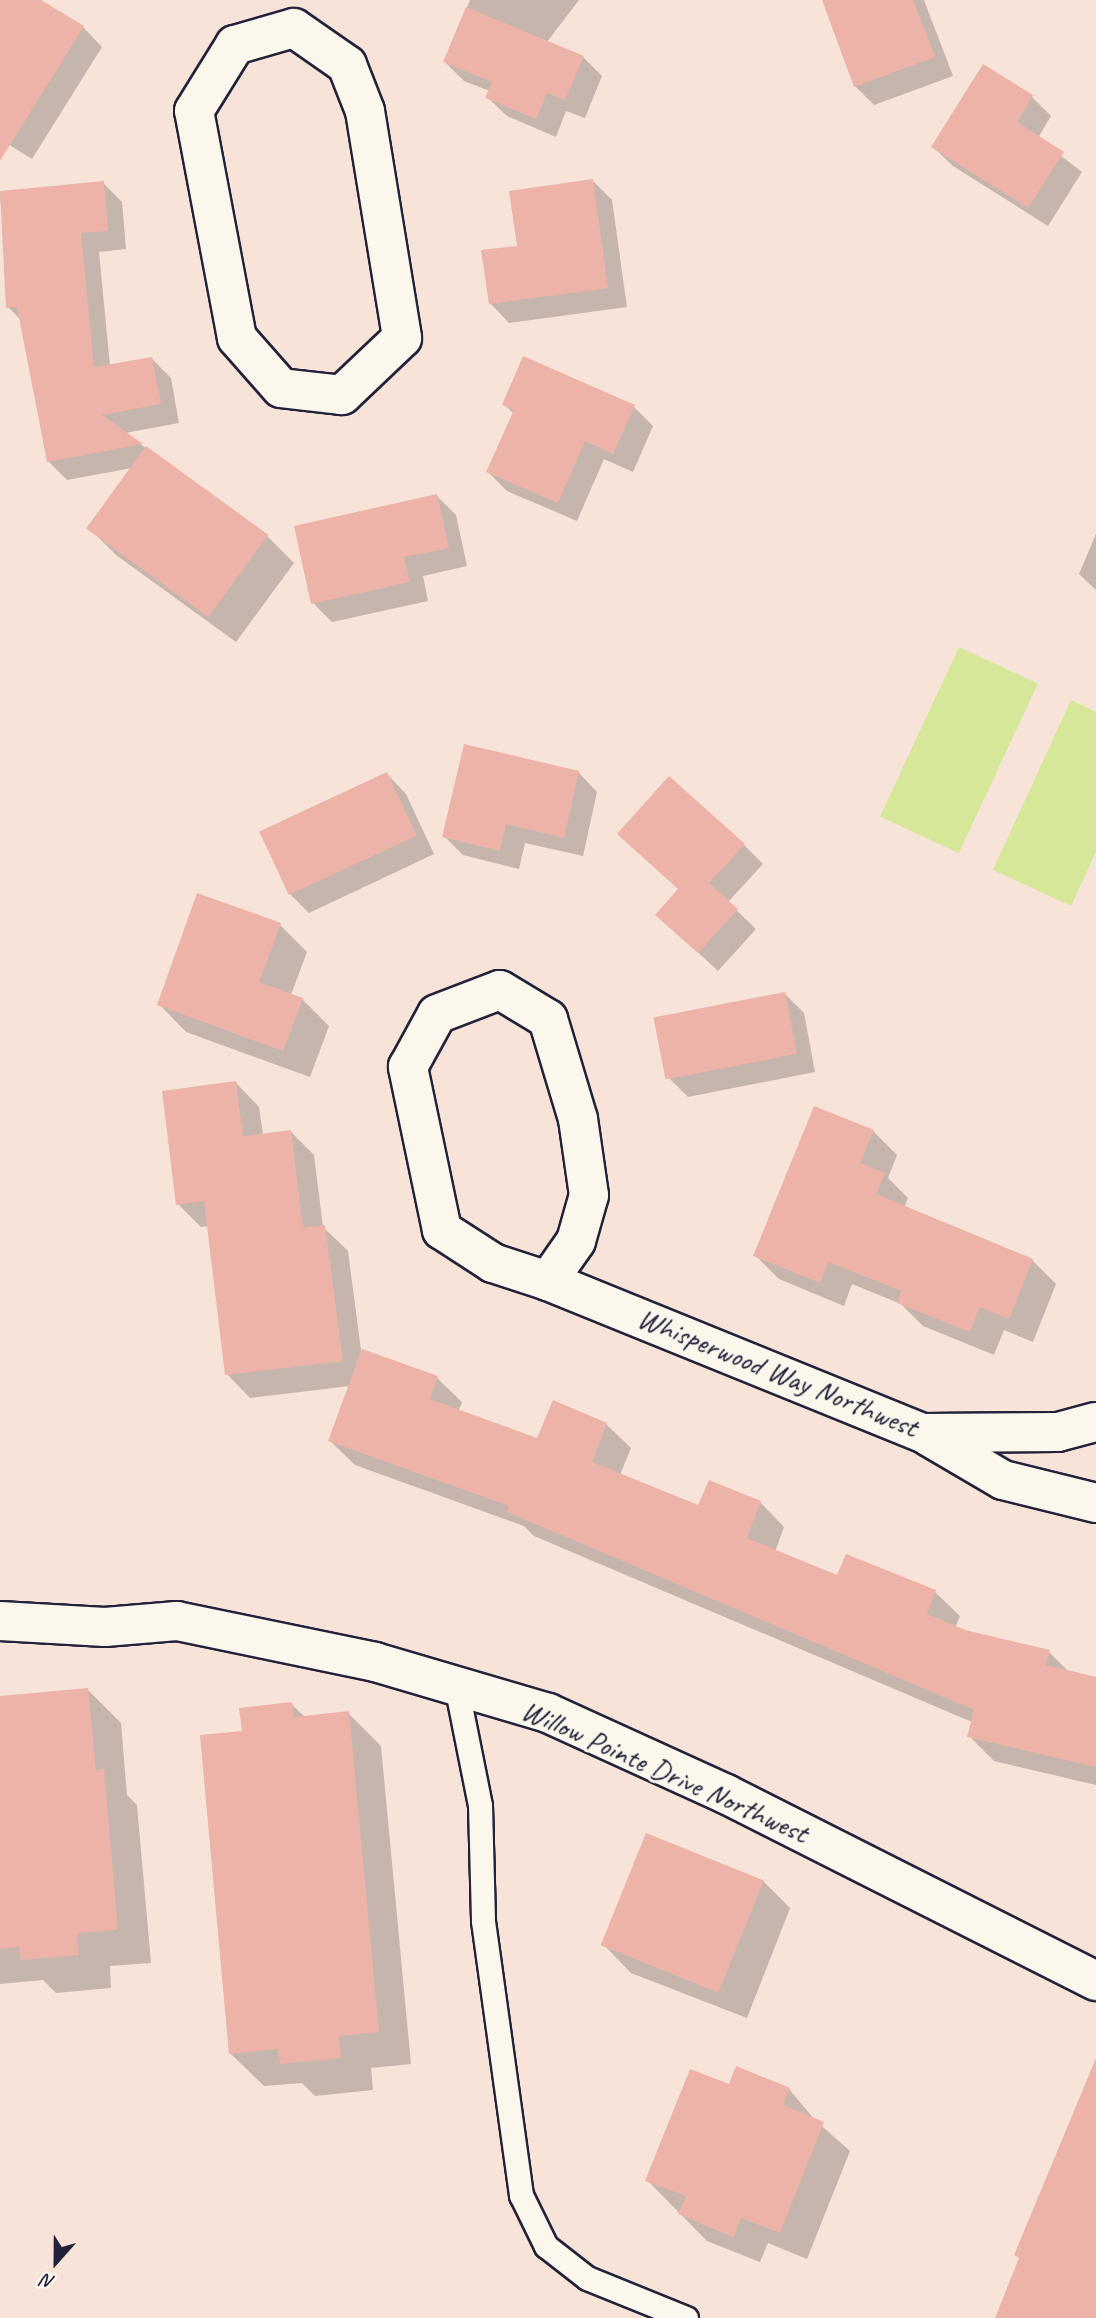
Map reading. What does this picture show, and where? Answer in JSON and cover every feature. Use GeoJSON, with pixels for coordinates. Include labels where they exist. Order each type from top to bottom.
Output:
{"type":"FeatureCollection","features":[{"type":"Feature","properties":{"kind":"street"},"geometry":{"type":"LineString","coordinates":[[298,14],[347,65],[365,111],[402,338],[342,395],[281,388],[237,338],[194,111],[235,45],[298,14]]}},
{"type":"Feature","properties":{"kind":"street","name":"Whisperwood Way Northwest"},"geometry":{"type":"LineString","coordinates":[[548,1281],[576,1241],[589,1195],[578,1119],[548,1018],[500,990],[437,1014],[408,1067],[442,1230],[493,1263],[548,1281],[923,1433],[1058,1432],[1096,1422]]}},
{"type":"Feature","properties":{"kind":"street"},"geometry":{"type":"LineString","coordinates":[[923,1433],[1003,1480],[1096,1503]]}},
{"type":"Feature","properties":{"kind":"street","name":"Willow Pointe Drive Northwest"},"geometry":{"type":"LineString","coordinates":[[0,1621],[105,1627],[177,1621],[324,1650],[548,1713],[713,1788],[1096,1981]]}},
{"type":"Feature","properties":{"kind":"lane"},"geometry":{"type":"LineString","coordinates":[[456,1685],[480,1805],[483,1922],[521,2195],[546,2246],[587,2278],[686,2318]]}},
{"type":"Feature","properties":{"kind":"green space"},"geometry":{"type":"Polygon","coordinates":[[[959,647],[1038,684],[959,853],[880,816],[959,647]]]}},
{"type":"Feature","properties":{"kind":"green space"},"geometry":{"type":"Polygon","coordinates":[[[1071,700],[1096,712],[1096,852],[1071,906],[993,870],[1071,700]]]}},
{"type":"Feature","properties":{"kind":"building"},"geometry":{"type":"Polygon","coordinates":[[[0,0],[41,0],[84,26],[0,161],[0,0]]]}},
{"type":"Feature","properties":{"kind":"building"},"geometry":{"type":"Polygon","coordinates":[[[822,0],[913,0],[935,57],[854,87],[822,0]]]}},
{"type":"Feature","properties":{"kind":"building"},"geometry":{"type":"Polygon","coordinates":[[[466,7],[584,56],[565,100],[547,93],[536,119],[485,98],[492,82],[443,62],[466,7]]]}},
{"type":"Feature","properties":{"kind":"building"},"geometry":{"type":"Polygon","coordinates":[[[983,64],[1033,95],[1017,122],[1064,152],[1028,208],[931,147],[983,64]]]}},
{"type":"Feature","properties":{"kind":"building"},"geometry":{"type":"Polygon","coordinates":[[[593,179],[608,288],[489,304],[481,250],[517,246],[509,191],[593,179]]]}},
{"type":"Feature","properties":{"kind":"building"},"geometry":{"type":"Polygon","coordinates":[[[104,181],[108,231],[81,233],[94,367],[152,357],[161,404],[102,415],[143,444],[47,462],[17,307],[6,308],[0,191],[104,181]]]}},
{"type":"Feature","properties":{"kind":"building"},"geometry":{"type":"Polygon","coordinates":[[[523,356],[635,405],[613,454],[585,441],[558,503],[486,472],[514,410],[502,405],[523,356]]]}},
{"type":"Feature","properties":{"kind":"building"},"geometry":{"type":"Polygon","coordinates":[[[146,446],[268,535],[208,617],[86,529],[146,446]]]}},
{"type":"Feature","properties":{"kind":"building"},"geometry":{"type":"Polygon","coordinates":[[[437,494],[449,548],[404,557],[410,582],[311,604],[294,526],[437,494]]]}},
{"type":"Feature","properties":{"kind":"building"},"geometry":{"type":"Polygon","coordinates":[[[464,744],[579,771],[564,838],[506,824],[500,851],[442,837],[464,744]]]}},
{"type":"Feature","properties":{"kind":"building"},"geometry":{"type":"Polygon","coordinates":[[[387,772],[417,835],[289,895],[259,832],[387,772]]]}},
{"type":"Feature","properties":{"kind":"building"},"geometry":{"type":"Polygon","coordinates":[[[669,776],[745,844],[709,883],[738,909],[698,953],[655,915],[678,889],[617,834],[669,776]]]}},
{"type":"Feature","properties":{"kind":"building"},"geometry":{"type":"Polygon","coordinates":[[[197,893],[281,923],[259,982],[303,998],[283,1051],[157,1005],[197,893]]]}},
{"type":"Feature","properties":{"kind":"building"},"geometry":{"type":"Polygon","coordinates":[[[785,992],[797,1054],[665,1079],[653,1018],[785,992]]]}},
{"type":"Feature","properties":{"kind":"building"},"geometry":{"type":"Polygon","coordinates":[[[236,1081],[243,1136],[291,1130],[303,1228],[325,1225],[343,1361],[225,1375],[204,1201],[176,1205],[162,1091],[236,1081]]]}},
{"type":"Feature","properties":{"kind":"building"},"geometry":{"type":"Polygon","coordinates":[[[814,1106],[874,1130],[860,1163],[885,1173],[876,1194],[1033,1259],[1009,1319],[980,1307],[970,1332],[897,1303],[901,1291],[828,1262],[820,1283],[753,1256],[814,1106]]]}},
{"type":"Feature","properties":{"kind":"building"},"geometry":{"type":"Polygon","coordinates":[[[362,1349],[438,1376],[430,1399],[537,1438],[553,1400],[607,1423],[592,1462],[698,1505],[709,1480],[761,1501],[747,1538],[837,1575],[846,1554],[936,1590],[927,1614],[965,1630],[1050,1650],[1046,1665],[1096,1677],[1096,1767],[967,1737],[974,1710],[507,1512],[509,1506],[328,1441],[362,1349]]]}},
{"type":"Feature","properties":{"kind":"building"},"geometry":{"type":"Polygon","coordinates":[[[88,1688],[96,1770],[104,1769],[118,1930],[77,1933],[79,1955],[21,1960],[19,1947],[0,1949],[0,1696],[88,1688]]]}},
{"type":"Feature","properties":{"kind":"building"},"geometry":{"type":"Polygon","coordinates":[[[292,1702],[294,1717],[349,1711],[379,2032],[339,2036],[341,2058],[280,2064],[278,2049],[229,2054],[200,1735],[242,1731],[239,1708],[292,1702]]]}},
{"type":"Feature","properties":{"kind":"building"},"geometry":{"type":"Polygon","coordinates":[[[646,1833],[764,1881],[718,1993],[601,1945],[646,1833]]]}},
{"type":"Feature","properties":{"kind":"building"},"geometry":{"type":"Polygon","coordinates":[[[1096,2058],[1096,2318],[995,2318],[1019,2258],[1014,2255],[1096,2058]]]}},
{"type":"Feature","properties":{"kind":"building"},"geometry":{"type":"Polygon","coordinates":[[[736,2066],[790,2088],[783,2105],[824,2122],[780,2233],[741,2218],[733,2237],[678,2214],[686,2196],[645,2181],[690,2069],[729,2084],[736,2066]]]}}]}
